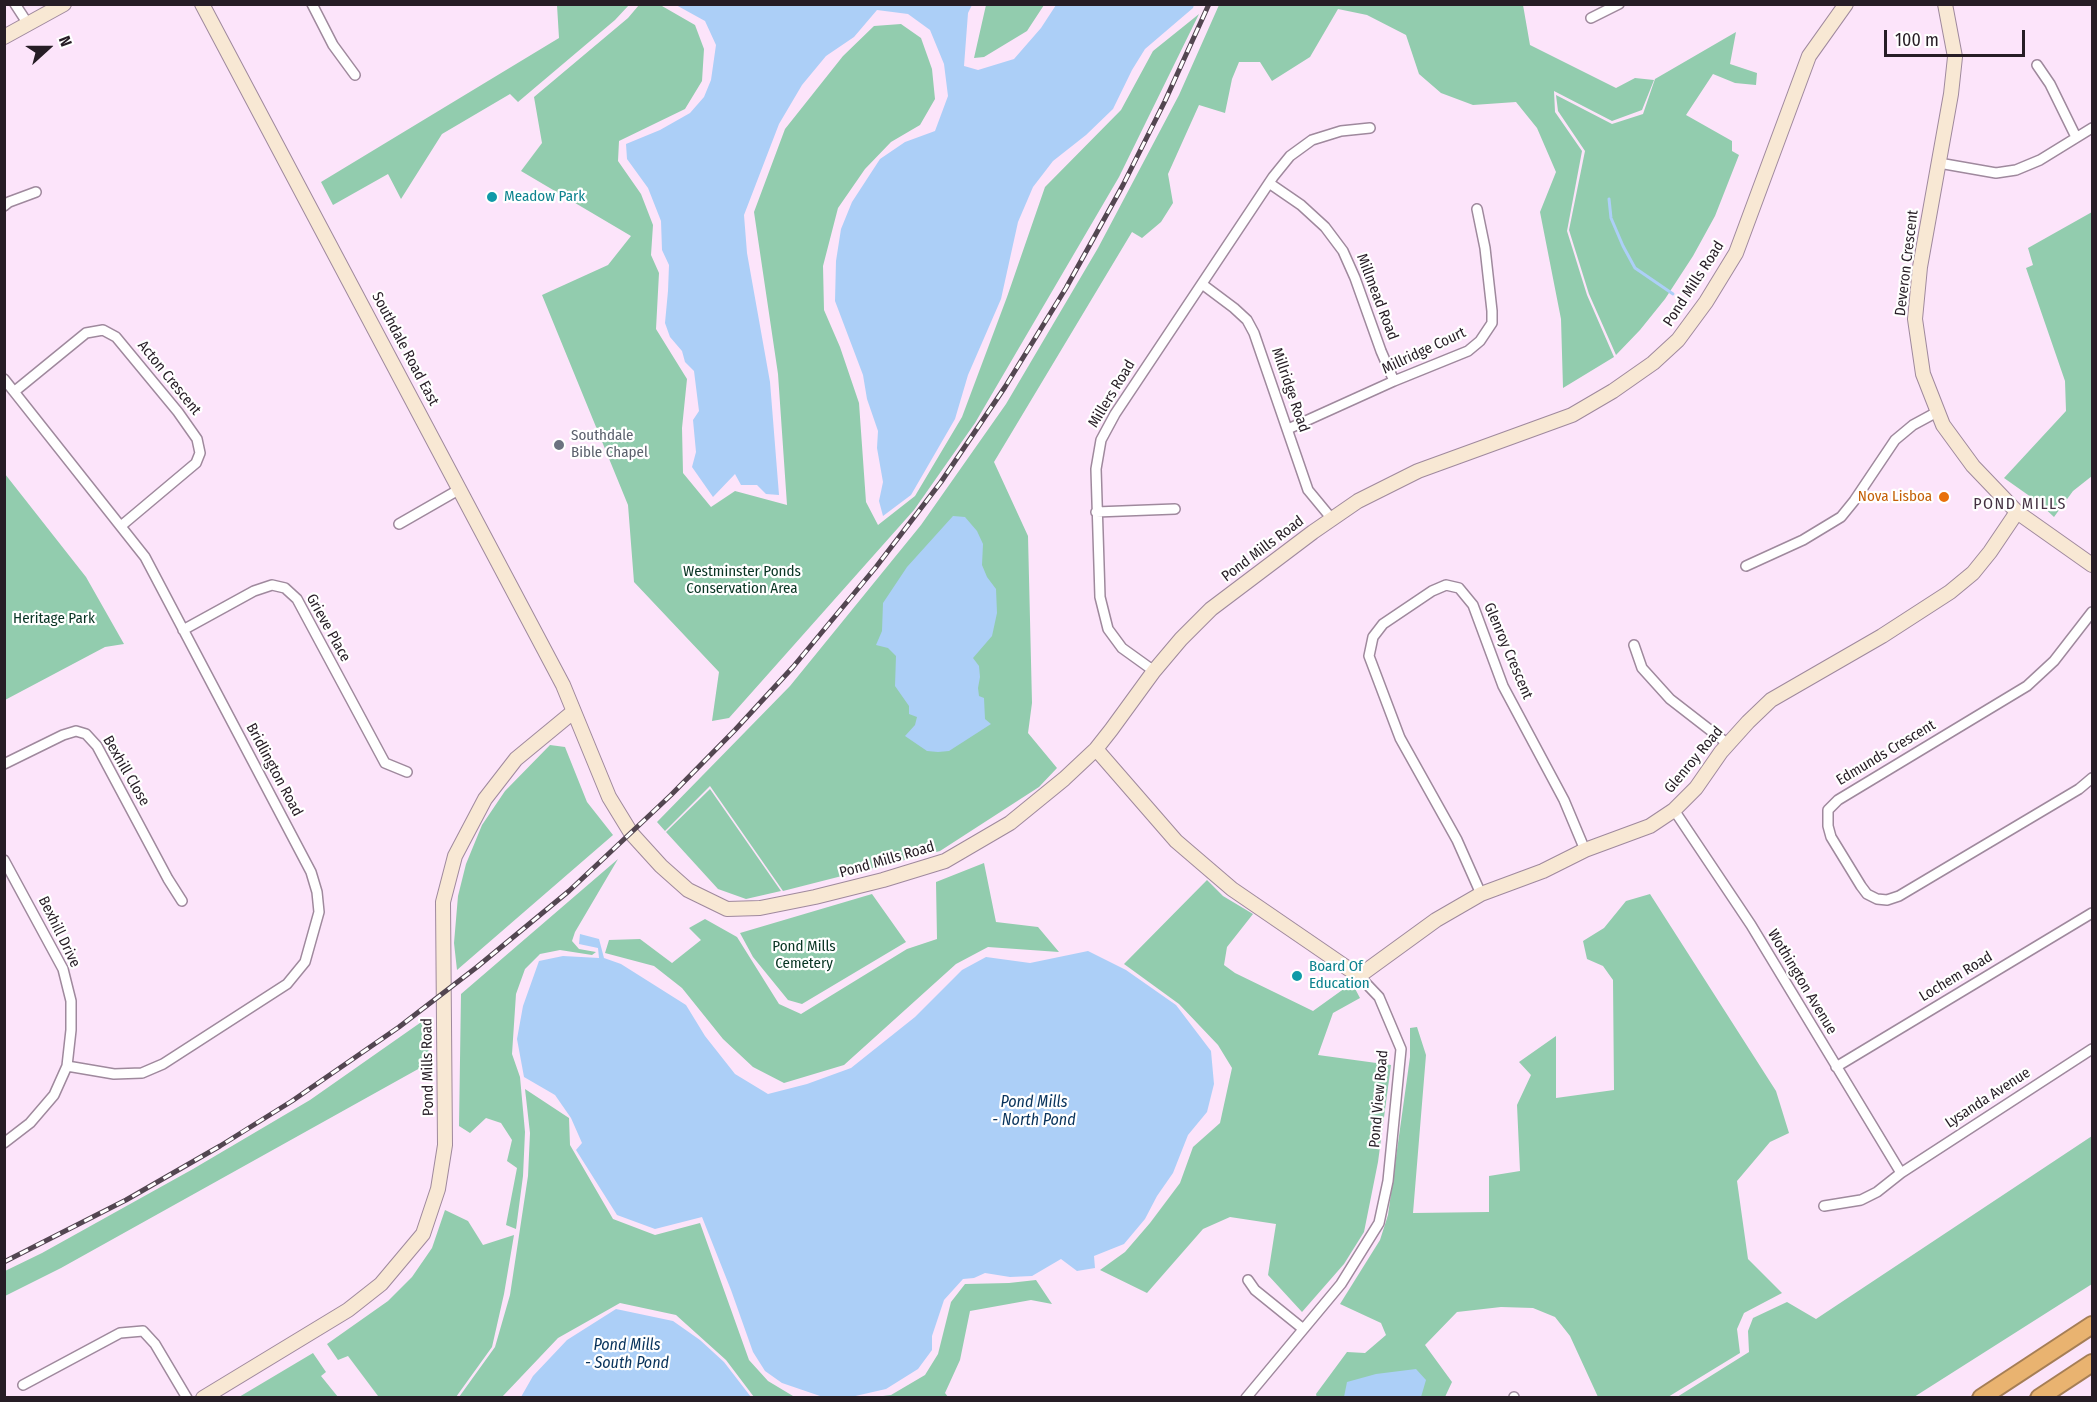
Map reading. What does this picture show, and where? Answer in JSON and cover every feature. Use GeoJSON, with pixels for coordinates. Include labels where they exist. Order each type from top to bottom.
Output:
{"type":"FeatureCollection","features":[{"type":"Feature","properties":{"kind":"highway"},"geometry":{"type":"LineString","coordinates":[[1982,1398],[2092,1325]]}},
{"type":"Feature","properties":{"kind":"highway"},"geometry":{"type":"LineString","coordinates":[[2039,1398],[2092,1364]]}},
{"type":"Feature","properties":{"kind":"main road"},"geometry":{"type":"LineString","coordinates":[[4,37],[64,4]]}},
{"type":"Feature","properties":{"kind":"main road","name":"Southdale Road East"},"geometry":{"type":"LineString","coordinates":[[202,4],[563,685],[573,712]]}},
{"type":"Feature","properties":{"kind":"main road","name":"Pond Mills Road"},"geometry":{"type":"LineString","coordinates":[[203,1398],[348,1310],[381,1284],[423,1234],[438,1189],[445,1145],[443,903],[455,856],[485,799],[516,759],[573,712],[609,797],[631,833],[661,866],[688,890],[727,909],[760,908],[815,897],[945,861],[1010,823],[1064,779],[1096,749],[1154,671],[1211,609],[1332,519],[1358,501],[1418,471],[1572,415],[1613,391],[1653,363],[1678,340],[1706,302],[1736,253],[1809,56],[1846,4]]}},
{"type":"Feature","properties":{"kind":"main road","name":"Deveron Crescent"},"geometry":{"type":"LineString","coordinates":[[1945,4],[1955,57],[1952,93],[1920,267],[1915,319],[1923,374],[1943,425],[1973,466],[2017,512],[2092,565]]}},
{"type":"Feature","properties":{"kind":"main road","name":"Glenroy Road"},"geometry":{"type":"LineString","coordinates":[[1359,976],[1436,920],[1481,894],[1543,871],[1585,850],[1650,826],[1674,810],[1696,788],[1728,744],[1771,700],[1882,636],[1950,592],[1973,573],[2017,512]]}},
{"type":"Feature","properties":{"kind":"main road","name":"Pond View Road"},"geometry":{"type":"LineString","coordinates":[[1096,749],[1176,841],[1232,889],[1359,976]]}},
{"type":"Feature","properties":{"kind":"street"},"geometry":{"type":"LineString","coordinates":[[15,4],[28,24]]}},
{"type":"Feature","properties":{"kind":"street"},"geometry":{"type":"LineString","coordinates":[[312,4],[333,45],[355,75]]}},
{"type":"Feature","properties":{"kind":"street"},"geometry":{"type":"LineString","coordinates":[[1591,18],[1619,4]]}},
{"type":"Feature","properties":{"kind":"street"},"geometry":{"type":"LineString","coordinates":[[2037,65],[2050,84],[2076,137]]}},
{"type":"Feature","properties":{"kind":"street","name":"Millers Road"},"geometry":{"type":"LineString","coordinates":[[1154,671],[1122,648],[1108,628],[1100,597],[1096,469],[1101,440],[1114,414],[1269,183],[1290,156],[1312,140],[1341,130],[1370,128]]}},
{"type":"Feature","properties":{"kind":"street"},"geometry":{"type":"LineString","coordinates":[[1939,163],[1996,173],[2016,170],[2040,160],[2092,128]]}},
{"type":"Feature","properties":{"kind":"street","name":"Millmead Road"},"geometry":{"type":"LineString","coordinates":[[1269,183],[1301,205],[1325,228],[1343,251],[1394,381]]}},
{"type":"Feature","properties":{"kind":"street"},"geometry":{"type":"LineString","coordinates":[[4,206],[36,192]]}},
{"type":"Feature","properties":{"kind":"street","name":"Millridge Court"},"geometry":{"type":"LineString","coordinates":[[1288,429],[1394,381],[1468,351],[1488,331],[1492,311],[1477,209]]}},
{"type":"Feature","properties":{"kind":"street","name":"Millridge Road"},"geometry":{"type":"LineString","coordinates":[[1202,284],[1247,320],[1254,333],[1308,489],[1332,519]]}},
{"type":"Feature","properties":{"kind":"street","name":"Acton Crescent"},"geometry":{"type":"LineString","coordinates":[[15,391],[86,333],[103,330],[116,337],[178,412],[197,439],[200,453],[196,463],[121,526]]}},
{"type":"Feature","properties":{"kind":"street","name":"Bridlington Road"},"geometry":{"type":"LineString","coordinates":[[4,380],[145,557],[311,872],[317,892],[319,912],[305,962],[286,984],[163,1064],[142,1073],[114,1074],[67,1066]]}},
{"type":"Feature","properties":{"kind":"street"},"geometry":{"type":"LineString","coordinates":[[1746,566],[1803,540],[1841,517],[1895,440],[1913,425],[1936,412]]}},
{"type":"Feature","properties":{"kind":"street"},"geometry":{"type":"LineString","coordinates":[[399,524],[460,489]]}},
{"type":"Feature","properties":{"kind":"street"},"geometry":{"type":"LineString","coordinates":[[1096,512],[1175,509]]}},
{"type":"Feature","properties":{"kind":"street","name":"Grieve Place"},"geometry":{"type":"LineString","coordinates":[[183,630],[254,591],[272,585],[285,588],[297,599],[385,763],[407,772]]}},
{"type":"Feature","properties":{"kind":"street","name":"Glenroy Crescent"},"geometry":{"type":"LineString","coordinates":[[1481,894],[1457,840],[1400,738],[1370,656],[1372,637],[1383,624],[1432,591],[1446,585],[1460,588],[1473,605],[1503,686],[1555,782],[1585,850]]}},
{"type":"Feature","properties":{"kind":"street","name":"Edmunds Crescent"},"geometry":{"type":"LineString","coordinates":[[2092,612],[2054,661],[2027,686],[1838,800],[1828,810],[1828,826],[1831,837],[1861,886],[1877,899],[1887,900],[1919,885],[2079,789],[2092,778]]}},
{"type":"Feature","properties":{"kind":"street"},"geometry":{"type":"LineString","coordinates":[[1634,645],[1642,668],[1670,699],[1728,744]]}},
{"type":"Feature","properties":{"kind":"street","name":"Bexhill Close"},"geometry":{"type":"LineString","coordinates":[[4,764],[63,735],[76,731],[86,734],[98,746],[168,879],[182,901]]}},
{"type":"Feature","properties":{"kind":"street","name":"Wothington Avenue"},"geometry":{"type":"LineString","coordinates":[[1674,810],[1751,925],[1900,1173]]}},
{"type":"Feature","properties":{"kind":"street","name":"Bexhill Drive"},"geometry":{"type":"LineString","coordinates":[[4,860],[63,969],[71,1001],[67,1066],[54,1095],[30,1123],[4,1143]]}},
{"type":"Feature","properties":{"kind":"street","name":"Lochem Road"},"geometry":{"type":"LineString","coordinates":[[1836,1067],[2092,913]]}},
{"type":"Feature","properties":{"kind":"street","name":"Pond View Road"},"geometry":{"type":"LineString","coordinates":[[1250,1395],[1302,1328],[1341,1284],[1379,1223],[1388,1181],[1401,1049],[1379,997],[1359,976]]}},
{"type":"Feature","properties":{"kind":"street","name":"Lysanda Avenue"},"geometry":{"type":"LineString","coordinates":[[1824,1206],[1861,1200],[1877,1192],[1900,1173],[2092,1049]]}},
{"type":"Feature","properties":{"kind":"street"},"geometry":{"type":"LineString","coordinates":[[1248,1280],[1255,1290],[1302,1328]]}},
{"type":"Feature","properties":{"kind":"street"},"geometry":{"type":"LineString","coordinates":[[23,1385],[120,1333],[143,1331],[155,1344],[187,1398]]}},
{"type":"Feature","properties":{"kind":"green space"},"geometry":{"type":"Polygon","coordinates":[[[986,4],[1044,5],[1027,31],[984,57],[974,58],[986,4]]]}},
{"type":"Feature","properties":{"kind":"green space"},"geometry":{"type":"Polygon","coordinates":[[[557,5],[629,5],[615,20],[518,102],[510,94],[442,134],[401,199],[388,174],[333,205],[321,182],[559,38],[557,5]]]}},
{"type":"Feature","properties":{"kind":"green space","name":"Westminster Ponds Conservation Area"},"geometry":{"type":"Polygon","coordinates":[[[639,5],[662,5],[695,25],[704,49],[702,81],[685,109],[619,141],[618,161],[641,194],[653,225],[651,255],[659,273],[656,329],[687,379],[682,428],[683,473],[711,507],[735,491],[787,505],[778,374],[754,212],[785,129],[843,56],[874,26],[901,24],[921,38],[932,69],[935,99],[920,125],[891,142],[865,169],[838,208],[823,266],[824,310],[840,347],[859,403],[866,502],[878,525],[915,496],[962,417],[1045,187],[1121,110],[1153,51],[1199,14],[1119,177],[975,423],[914,510],[729,718],[712,721],[719,672],[634,582],[628,505],[542,295],[608,265],[631,236],[521,171],[542,143],[534,97],[628,18],[639,5]]]}},
{"type":"Feature","properties":{"kind":"green space"},"geometry":{"type":"Polygon","coordinates":[[[1219,5],[1523,5],[1530,45],[1616,88],[1635,78],[1654,80],[1642,110],[1612,121],[1554,91],[1555,112],[1582,151],[1567,231],[1587,295],[1614,357],[1563,388],[1561,319],[1540,212],[1556,172],[1537,128],[1516,102],[1473,105],[1441,93],[1419,74],[1406,35],[1367,15],[1338,9],[1310,57],[1272,81],[1260,62],[1239,62],[1232,79],[1225,113],[1199,105],[1168,174],[1173,203],[1161,222],[1142,238],[1132,232],[994,462],[1028,536],[1032,703],[1028,733],[1057,768],[1039,787],[940,851],[783,891],[710,786],[665,831],[657,822],[790,686],[921,525],[1006,404],[1098,248],[1179,95],[1219,5]]]}},
{"type":"Feature","properties":{"kind":"green space"},"geometry":{"type":"Polygon","coordinates":[[[1736,32],[1730,64],[1757,73],[1756,85],[1735,83],[1713,74],[1686,115],[1732,141],[1732,151],[1739,155],[1715,216],[1693,256],[1665,299],[1616,355],[1589,294],[1569,230],[1585,151],[1558,111],[1556,95],[1612,124],[1643,114],[1655,79],[1736,32]]]}},
{"type":"Feature","properties":{"kind":"green space"},"geometry":{"type":"Polygon","coordinates":[[[2092,212],[2092,476],[2073,491],[2054,517],[2038,502],[2004,478],[2066,411],[2065,381],[2026,268],[2033,265],[2028,248],[2092,212]]]}},
{"type":"Feature","properties":{"kind":"green space","name":"Heritage Park"},"geometry":{"type":"Polygon","coordinates":[[[5,474],[86,577],[124,644],[105,647],[5,700],[5,474]]]}},
{"type":"Feature","properties":{"kind":"green space"},"geometry":{"type":"Polygon","coordinates":[[[550,745],[565,747],[587,802],[613,835],[457,970],[454,943],[458,896],[466,864],[482,825],[505,791],[550,745]]]}},
{"type":"Feature","properties":{"kind":"green space","name":"Pond Mills Cemetery"},"geometry":{"type":"Polygon","coordinates":[[[710,789],[781,891],[746,899],[718,889],[666,832],[710,789]]]}},
{"type":"Feature","properties":{"kind":"green space"},"geometry":{"type":"Polygon","coordinates":[[[618,859],[572,941],[579,949],[596,952],[592,955],[560,950],[540,954],[525,969],[516,994],[512,1054],[520,1077],[525,1132],[523,1176],[516,1229],[506,1225],[517,1168],[507,1161],[512,1140],[501,1123],[486,1118],[470,1133],[459,1126],[461,994],[618,859]]]}},
{"type":"Feature","properties":{"kind":"green space"},"geometry":{"type":"Polygon","coordinates":[[[984,863],[996,922],[1038,927],[1059,952],[988,947],[956,964],[844,1065],[784,1083],[753,1067],[723,1039],[682,988],[654,966],[605,953],[609,940],[640,939],[672,963],[701,940],[689,928],[705,919],[737,937],[779,1004],[801,1014],[907,949],[937,939],[936,882],[984,863]]]}},
{"type":"Feature","properties":{"kind":"green space"},"geometry":{"type":"Polygon","coordinates":[[[1207,880],[1223,896],[1253,914],[1227,947],[1224,965],[1235,973],[1313,1011],[1352,983],[1360,998],[1333,1013],[1318,1055],[1391,1065],[1378,1162],[1364,1232],[1344,1264],[1302,1312],[1268,1275],[1276,1224],[1230,1217],[1203,1229],[1147,1293],[1100,1270],[1125,1252],[1150,1223],[1180,1183],[1193,1147],[1220,1123],[1232,1068],[1218,1045],[1179,1004],[1124,964],[1207,880]]]}},
{"type":"Feature","properties":{"kind":"green space","name":"Pond Mills Cemetery"},"geometry":{"type":"Polygon","coordinates":[[[872,894],[906,942],[802,1004],[788,1000],[753,957],[740,933],[872,894]]]}},
{"type":"Feature","properties":{"kind":"green space"},"geometry":{"type":"Polygon","coordinates":[[[1650,894],[1776,1091],[1789,1133],[1770,1142],[1737,1181],[1748,1259],[1782,1293],[1744,1313],[1737,1329],[1740,1353],[1668,1397],[1598,1397],[1570,1336],[1555,1317],[1533,1308],[1501,1307],[1457,1312],[1425,1345],[1452,1382],[1445,1397],[1317,1398],[1316,1394],[1347,1352],[1365,1353],[1386,1335],[1381,1323],[1340,1304],[1380,1240],[1388,1215],[1410,1057],[1410,1028],[1417,1027],[1426,1055],[1413,1213],[1489,1212],[1489,1176],[1520,1171],[1517,1105],[1531,1075],[1519,1062],[1556,1036],[1556,1098],[1614,1090],[1613,980],[1603,966],[1587,959],[1583,941],[1604,928],[1626,901],[1650,894]]]}},
{"type":"Feature","properties":{"kind":"green space"},"geometry":{"type":"Polygon","coordinates":[[[427,1018],[429,1063],[61,1268],[5,1296],[5,1271],[42,1253],[193,1169],[310,1100],[427,1018]]]}},
{"type":"Feature","properties":{"kind":"green space"},"geometry":{"type":"Polygon","coordinates":[[[525,1089],[569,1118],[570,1145],[613,1219],[655,1235],[700,1223],[749,1360],[768,1381],[793,1396],[800,1397],[754,1397],[726,1360],[676,1315],[620,1303],[558,1338],[502,1397],[459,1397],[495,1347],[510,1295],[528,1176],[530,1133],[525,1089]]]}},
{"type":"Feature","properties":{"kind":"green space"},"geometry":{"type":"Polygon","coordinates":[[[2092,1136],[2092,1284],[1914,1397],[1677,1397],[1749,1352],[1748,1331],[1753,1318],[1787,1302],[1816,1319],[2092,1136]]]}},
{"type":"Feature","properties":{"kind":"green space"},"geometry":{"type":"Polygon","coordinates":[[[445,1210],[468,1221],[483,1245],[514,1235],[492,1347],[456,1397],[377,1397],[348,1356],[338,1360],[327,1344],[388,1301],[412,1277],[432,1248],[445,1210]]]}},
{"type":"Feature","properties":{"kind":"green space"},"geometry":{"type":"Polygon","coordinates":[[[1036,1280],[1052,1304],[1031,1300],[970,1311],[960,1360],[945,1393],[948,1397],[875,1397],[891,1395],[925,1375],[938,1354],[951,1302],[965,1284],[1036,1280]]]}},
{"type":"Feature","properties":{"kind":"green space"},"geometry":{"type":"Polygon","coordinates":[[[313,1353],[326,1372],[321,1376],[338,1397],[239,1397],[313,1353]]]}},
{"type":"Feature","properties":{"kind":"water"},"geometry":{"type":"Polygon","coordinates":[[[676,5],[972,5],[968,13],[964,66],[978,70],[1014,59],[1041,28],[1056,5],[1194,5],[1145,49],[1113,109],[1086,135],[1053,161],[1033,187],[1018,222],[1001,299],[968,375],[955,419],[911,495],[883,516],[879,501],[883,482],[877,448],[878,431],[867,399],[863,375],[835,301],[836,261],[841,229],[852,202],[880,159],[905,142],[935,131],[948,96],[944,64],[930,30],[908,14],[877,10],[854,37],[826,56],[802,85],[779,124],[744,215],[747,253],[770,382],[779,495],[766,494],[757,485],[741,485],[735,474],[713,497],[692,467],[696,452],[693,420],[699,411],[694,371],[685,362],[682,351],[670,337],[665,323],[669,265],[662,250],[661,221],[648,188],[627,159],[626,144],[660,130],[690,113],[704,97],[711,80],[716,45],[705,21],[676,5]]]}},
{"type":"Feature","properties":{"kind":"water"},"geometry":{"type":"Polygon","coordinates":[[[953,516],[965,517],[977,531],[983,544],[982,565],[996,589],[997,613],[992,636],[973,658],[979,666],[978,688],[979,696],[984,698],[985,719],[991,724],[949,751],[938,752],[927,751],[905,736],[915,725],[917,717],[909,714],[909,706],[895,686],[896,656],[888,648],[876,645],[882,631],[883,603],[907,567],[953,516]]]}},
{"type":"Feature","properties":{"kind":"water","name":"Pond Mills - North Pond"},"geometry":{"type":"Polygon","coordinates":[[[580,934],[599,939],[604,958],[621,964],[686,1005],[705,1036],[735,1074],[768,1094],[807,1084],[851,1068],[915,1017],[962,970],[986,957],[1030,963],[1088,951],[1126,970],[1176,1005],[1211,1051],[1214,1084],[1207,1112],[1188,1135],[1173,1173],[1145,1219],[1124,1244],[1094,1256],[1095,1268],[1077,1271],[1061,1259],[1032,1276],[1010,1277],[985,1273],[974,1278],[963,1279],[944,1300],[932,1336],[932,1350],[918,1369],[886,1389],[851,1397],[823,1397],[782,1383],[765,1371],[753,1352],[702,1217],[655,1229],[617,1215],[576,1150],[582,1143],[571,1118],[555,1095],[524,1077],[517,1039],[523,1006],[539,961],[563,956],[599,958],[598,948],[579,944],[580,934]]]}},
{"type":"Feature","properties":{"kind":"water","name":"Pond Mills - South Pond"},"geometry":{"type":"Polygon","coordinates":[[[616,1309],[673,1321],[700,1340],[724,1362],[751,1397],[521,1397],[533,1376],[567,1340],[616,1309]]]}},
{"type":"Feature","properties":{"kind":"water"},"geometry":{"type":"Polygon","coordinates":[[[1416,1369],[1426,1380],[1421,1397],[1344,1397],[1347,1382],[1376,1374],[1416,1369]]]}},
{"type":"Feature","properties":{"kind":"waterway"},"geometry":{"type":"LineString","coordinates":[[1609,199],[1611,218],[1635,268],[1673,294]]}},
{"type":"Feature","properties":{"kind":"railway"},"geometry":{"type":"LineString","coordinates":[[4,1262],[126,1200],[220,1146],[292,1101],[399,1027],[477,967],[569,891],[671,795],[735,730],[793,667],[876,567],[941,482],[1005,387],[1066,288],[1123,185],[1165,101],[1209,4]]}},
{"type":"Feature","properties":{"kind":"place","name":"Meadow Park"},"geometry":{"type":"Point","coordinates":[492,197]}},
{"type":"Feature","properties":{"kind":"place","name":"Southdale Bible Chapel"},"geometry":{"type":"Point","coordinates":[559,445]}},
{"type":"Feature","properties":{"kind":"place","name":"Nova Lisboa"},"geometry":{"type":"Point","coordinates":[1944,497]}},
{"type":"Feature","properties":{"kind":"place","name":"Board Of Education"},"geometry":{"type":"Point","coordinates":[1297,976]}},
{"type":"Feature","properties":{"kind":"district","name":"POND MILLS"},"geometry":{"type":"Point","coordinates":[2020,505]}}]}
